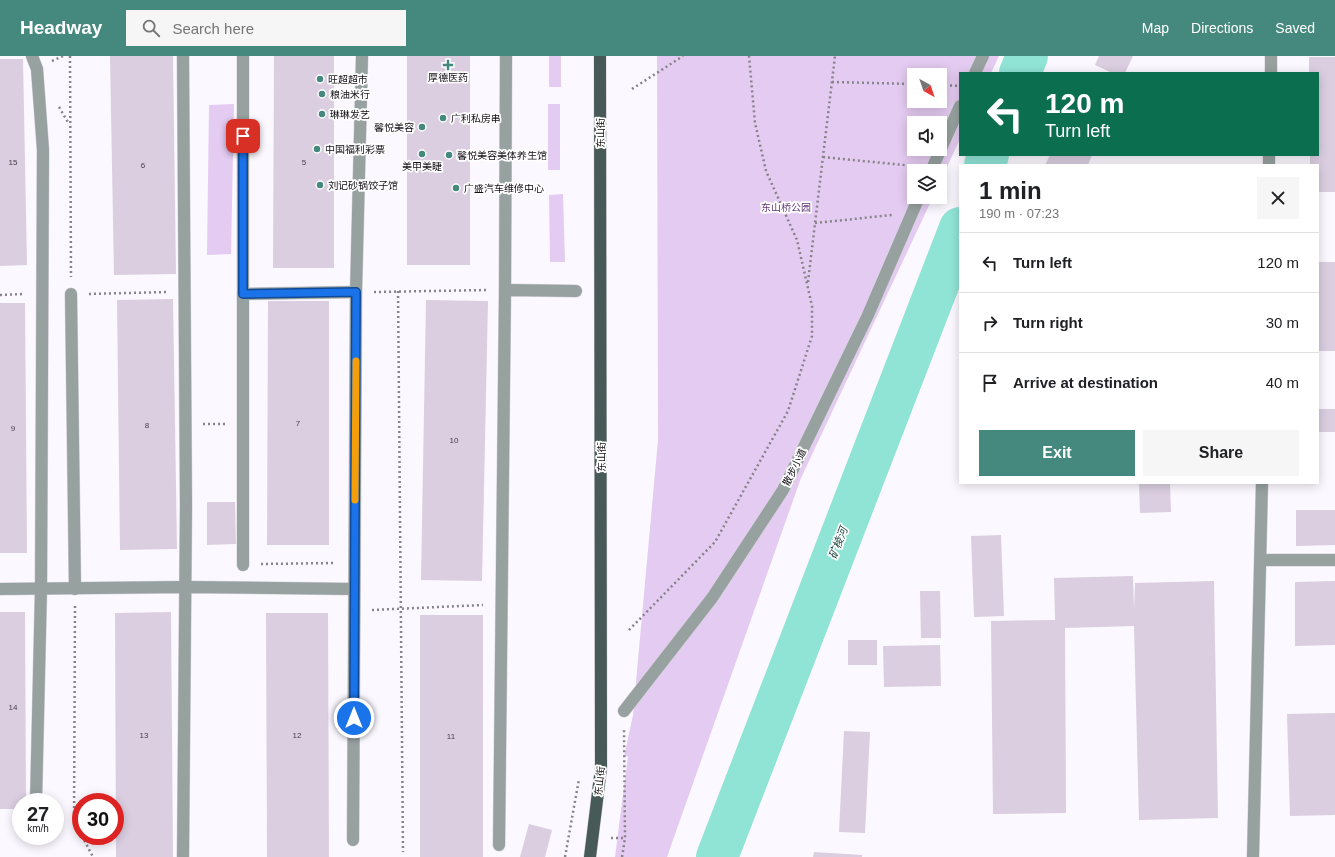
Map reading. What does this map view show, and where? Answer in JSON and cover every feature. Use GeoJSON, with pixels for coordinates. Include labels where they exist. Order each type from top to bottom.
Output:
{"type":"FeatureCollection","features":[{"type":"Feature","properties":{"kind":"main road","name":"东山街"},"geometry":{"type":"LineString","coordinates":[[590,857],[602,768],[600,56]]}},
{"type":"Feature","properties":{"kind":"street"},"geometry":{"type":"LineString","coordinates":[[32,56],[37,69],[43,150],[41,589],[36,793]]}},
{"type":"Feature","properties":{"kind":"street"},"geometry":{"type":"LineString","coordinates":[[183,56],[185,291],[183,857]]}},
{"type":"Feature","properties":{"kind":"street"},"geometry":{"type":"LineString","coordinates":[[242,564],[243,56]]}},
{"type":"Feature","properties":{"kind":"street"},"geometry":{"type":"LineString","coordinates":[[353,840],[356,292],[362,56]]}},
{"type":"Feature","properties":{"kind":"street"},"geometry":{"type":"LineString","coordinates":[[499,845],[506,56]]}},
{"type":"Feature","properties":{"kind":"street"},"geometry":{"type":"LineString","coordinates":[[975,72],[983,56]]}},
{"type":"Feature","properties":{"kind":"street"},"geometry":{"type":"LineString","coordinates":[[1271,56],[1271,72]]}},
{"type":"Feature","properties":{"kind":"street"},"geometry":{"type":"LineString","coordinates":[[933,164],[959,108]]}},
{"type":"Feature","properties":{"kind":"street","name":"散步小道"},"geometry":{"type":"LineString","coordinates":[[624,711],[712,598],[782,490],[868,315],[916,204]]}},
{"type":"Feature","properties":{"kind":"street"},"geometry":{"type":"LineString","coordinates":[[505,290],[576,291]]}},
{"type":"Feature","properties":{"kind":"street"},"geometry":{"type":"LineString","coordinates":[[243,294],[356,292]]}},
{"type":"Feature","properties":{"kind":"street"},"geometry":{"type":"LineString","coordinates":[[71,294],[75,589]]}},
{"type":"Feature","properties":{"kind":"street"},"geometry":{"type":"LineString","coordinates":[[1254,857],[1262,484]]}},
{"type":"Feature","properties":{"kind":"street"},"geometry":{"type":"LineString","coordinates":[[1261,560],[1335,560]]}},
{"type":"Feature","properties":{"kind":"street"},"geometry":{"type":"LineString","coordinates":[[0,589],[185,587],[354,589]]}},
{"type":"Feature","properties":{"kind":"path"},"geometry":{"type":"LineString","coordinates":[[70,56],[71,270]]}},
{"type":"Feature","properties":{"kind":"path"},"geometry":{"type":"LineString","coordinates":[[632,89],[683,56]]}},
{"type":"Feature","properties":{"kind":"path"},"geometry":{"type":"LineString","coordinates":[[629,630],[715,542],[788,412],[812,336],[812,306],[797,240],[766,172],[755,124],[749,56]]}},
{"type":"Feature","properties":{"kind":"path"},"geometry":{"type":"LineString","coordinates":[[808,285],[835,56]]}},
{"type":"Feature","properties":{"kind":"path"},"geometry":{"type":"LineString","coordinates":[[832,82],[907,84]]}},
{"type":"Feature","properties":{"kind":"path"},"geometry":{"type":"LineString","coordinates":[[947,85],[959,86]]}},
{"type":"Feature","properties":{"kind":"path"},"geometry":{"type":"LineString","coordinates":[[823,157],[907,166]]}},
{"type":"Feature","properties":{"kind":"path"},"geometry":{"type":"LineString","coordinates":[[815,223],[912,213]]}},
{"type":"Feature","properties":{"kind":"path"},"geometry":{"type":"LineString","coordinates":[[356,292],[505,290]]}},
{"type":"Feature","properties":{"kind":"path"},"geometry":{"type":"LineString","coordinates":[[71,294],[185,291]]}},
{"type":"Feature","properties":{"kind":"path"},"geometry":{"type":"LineString","coordinates":[[398,291],[403,852]]}},
{"type":"Feature","properties":{"kind":"path"},"geometry":{"type":"LineString","coordinates":[[0,295],[11,295]]}},
{"type":"Feature","properties":{"kind":"path"},"geometry":{"type":"LineString","coordinates":[[185,425],[243,424]]}},
{"type":"Feature","properties":{"kind":"path"},"geometry":{"type":"LineString","coordinates":[[242,564],[354,563]]}},
{"type":"Feature","properties":{"kind":"path"},"geometry":{"type":"LineString","coordinates":[[74,793],[75,589]]}},
{"type":"Feature","properties":{"kind":"path"},"geometry":{"type":"LineString","coordinates":[[354,611],[502,604]]}},
{"type":"Feature","properties":{"kind":"path"},"geometry":{"type":"LineString","coordinates":[[622,857],[624,838],[624,711]]}},
{"type":"Feature","properties":{"kind":"path"},"geometry":{"type":"LineString","coordinates":[[565,857],[579,779]]}},
{"type":"Feature","properties":{"kind":"path"},"geometry":{"type":"LineString","coordinates":[[86,845],[93,857]]}},
{"type":"Feature","properties":{"kind":"green space"},"geometry":{"type":"Polygon","coordinates":[[[549,56],[561,56],[561,87],[549,87],[549,56]]]}},
{"type":"Feature","properties":{"kind":"green space","name":"东山桥公园"},"geometry":{"type":"Polygon","coordinates":[[[657,56],[999,56],[991,72],[959,72],[959,141],[947,167],[947,164],[907,164],[907,204],[930,204],[801,478],[667,857],[615,857],[628,756],[624,757],[633,715],[658,440],[657,56]]]}},
{"type":"Feature","properties":{"kind":"green space"},"geometry":{"type":"Polygon","coordinates":[[[234,104],[231,254],[207,255],[209,105],[234,104]]]}},
{"type":"Feature","properties":{"kind":"green space"},"geometry":{"type":"Polygon","coordinates":[[[548,104],[560,104],[560,170],[548,170],[548,104]]]}},
{"type":"Feature","properties":{"kind":"green space"},"geometry":{"type":"Polygon","coordinates":[[[563,194],[565,262],[550,262],[549,195],[563,194]]]}},
{"type":"Feature","properties":{"kind":"building"},"geometry":{"type":"Polygon","coordinates":[[[110,56],[173,56],[176,274],[114,275],[110,56]]]}},
{"type":"Feature","properties":{"kind":"building"},"geometry":{"type":"Polygon","coordinates":[[[274,56],[334,56],[334,268],[273,268],[274,56]]]}},
{"type":"Feature","properties":{"kind":"building"},"geometry":{"type":"Polygon","coordinates":[[[407,56],[470,56],[470,265],[407,265],[407,56]]]}},
{"type":"Feature","properties":{"kind":"building"},"geometry":{"type":"Polygon","coordinates":[[[1099,56],[1133,56],[1125,72],[1110,72],[1095,65],[1099,56]]]}},
{"type":"Feature","properties":{"kind":"building"},"geometry":{"type":"Polygon","coordinates":[[[1309,57],[1335,57],[1335,192],[1319,192],[1319,164],[1310,164],[1310,156],[1319,156],[1319,72],[1309,72],[1309,57]]]}},
{"type":"Feature","properties":{"kind":"building"},"geometry":{"type":"Polygon","coordinates":[[[0,59],[23,59],[27,265],[0,266],[0,59]]]}},
{"type":"Feature","properties":{"kind":"building"},"geometry":{"type":"Polygon","coordinates":[[[1050,156],[1092,156],[1088,164],[1046,164],[1050,156]]]}},
{"type":"Feature","properties":{"kind":"building"},"geometry":{"type":"Polygon","coordinates":[[[1319,262],[1335,262],[1335,351],[1319,351],[1319,262]]]}},
{"type":"Feature","properties":{"kind":"building"},"geometry":{"type":"Polygon","coordinates":[[[173,299],[177,549],[120,550],[117,300],[173,299]]]}},
{"type":"Feature","properties":{"kind":"building"},"geometry":{"type":"Polygon","coordinates":[[[426,300],[488,301],[482,581],[421,580],[426,300]]]}},
{"type":"Feature","properties":{"kind":"building"},"geometry":{"type":"Polygon","coordinates":[[[268,301],[329,301],[329,545],[267,545],[268,301]]]}},
{"type":"Feature","properties":{"kind":"building"},"geometry":{"type":"Polygon","coordinates":[[[0,303],[25,303],[27,553],[0,553],[0,303]]]}},
{"type":"Feature","properties":{"kind":"building"},"geometry":{"type":"Polygon","coordinates":[[[1319,409],[1335,409],[1335,432],[1319,432],[1319,409]]]}},
{"type":"Feature","properties":{"kind":"building"},"geometry":{"type":"Polygon","coordinates":[[[1139,484],[1170,484],[1171,512],[1140,513],[1139,484]]]}},
{"type":"Feature","properties":{"kind":"building"},"geometry":{"type":"Polygon","coordinates":[[[207,502],[235,502],[236,544],[207,545],[207,502]]]}},
{"type":"Feature","properties":{"kind":"building"},"geometry":{"type":"Polygon","coordinates":[[[1296,510],[1335,510],[1335,545],[1296,546],[1296,510]]]}},
{"type":"Feature","properties":{"kind":"building"},"geometry":{"type":"Polygon","coordinates":[[[1001,535],[1004,616],[974,617],[971,536],[1001,535]]]}},
{"type":"Feature","properties":{"kind":"building"},"geometry":{"type":"Polygon","coordinates":[[[1133,576],[1134,610],[1135,583],[1214,581],[1218,818],[1139,820],[1134,626],[1065,628],[1066,813],[993,814],[991,621],[1055,620],[1054,578],[1133,576]]]}},
{"type":"Feature","properties":{"kind":"building"},"geometry":{"type":"Polygon","coordinates":[[[1335,581],[1335,645],[1295,646],[1295,582],[1335,581]]]}},
{"type":"Feature","properties":{"kind":"building"},"geometry":{"type":"Polygon","coordinates":[[[920,591],[940,591],[941,638],[921,638],[920,591]]]}},
{"type":"Feature","properties":{"kind":"building"},"geometry":{"type":"Polygon","coordinates":[[[0,612],[25,612],[26,793],[12,793],[12,809],[0,809],[0,612]]]}},
{"type":"Feature","properties":{"kind":"building"},"geometry":{"type":"Polygon","coordinates":[[[171,612],[173,857],[116,857],[116,845],[124,845],[124,793],[116,793],[115,613],[171,612]]]}},
{"type":"Feature","properties":{"kind":"building"},"geometry":{"type":"Polygon","coordinates":[[[266,613],[328,613],[329,857],[267,857],[266,613]]]}},
{"type":"Feature","properties":{"kind":"building"},"geometry":{"type":"Polygon","coordinates":[[[420,615],[483,615],[483,857],[420,857],[420,615]]]}},
{"type":"Feature","properties":{"kind":"building"},"geometry":{"type":"Polygon","coordinates":[[[848,640],[877,640],[877,665],[848,665],[848,640]]]}},
{"type":"Feature","properties":{"kind":"building"},"geometry":{"type":"Polygon","coordinates":[[[940,645],[941,686],[884,687],[883,646],[940,645]]]}},
{"type":"Feature","properties":{"kind":"building"},"geometry":{"type":"Polygon","coordinates":[[[1335,713],[1335,815],[1290,816],[1287,714],[1335,713]]]}},
{"type":"Feature","properties":{"kind":"building"},"geometry":{"type":"Polygon","coordinates":[[[844,731],[870,732],[865,833],[839,832],[844,731]]]}},
{"type":"Feature","properties":{"kind":"building"},"geometry":{"type":"Polygon","coordinates":[[[529,824],[552,830],[545,857],[520,857],[529,824]]]}},
{"type":"Feature","properties":{"kind":"building"},"geometry":{"type":"Polygon","coordinates":[[[814,852],[862,855],[862,857],[813,857],[814,852]]]}},
{"type":"Feature","properties":{"kind":"waterway","name":"矿棱河"},"geometry":{"type":"LineString","coordinates":[[1020,72],[1027,56]]}},
{"type":"Feature","properties":{"kind":"waterway","name":"矿棱河"},"geometry":{"type":"LineString","coordinates":[[985,164],[988,156]]}},
{"type":"Feature","properties":{"kind":"waterway","name":"矿棱河"},"geometry":{"type":"LineString","coordinates":[[717,857],[959,231]]}},
{"type":"Feature","properties":{"kind":"slow traffic"},"geometry":{"type":"LineString","coordinates":[[355,500],[356,361]]}},
{"type":"Feature","properties":{"kind":"place","name":"厚德医药"},"geometry":{"type":"Point","coordinates":[448,65]}},
{"type":"Feature","properties":{"kind":"place","name":"旺超超市"},"geometry":{"type":"Point","coordinates":[320,79]}},
{"type":"Feature","properties":{"kind":"place","name":"粮油米行"},"geometry":{"type":"Point","coordinates":[322,94]}},
{"type":"Feature","properties":{"kind":"place","name":"琳琳发艺"},"geometry":{"type":"Point","coordinates":[322,114]}},
{"type":"Feature","properties":{"kind":"place","name":"广利私房串"},"geometry":{"type":"Point","coordinates":[443,118]}},
{"type":"Feature","properties":{"kind":"place","name":"馨悦美容"},"geometry":{"type":"Point","coordinates":[422,127]}},
{"type":"Feature","properties":{"kind":"place","name":"中国福利彩票"},"geometry":{"type":"Point","coordinates":[317,149]}},
{"type":"Feature","properties":{"kind":"place","name":"美甲美睫"},"geometry":{"type":"Point","coordinates":[422,154]}},
{"type":"Feature","properties":{"kind":"place","name":"馨悦美容美体养生馆"},"geometry":{"type":"Point","coordinates":[449,155]}},
{"type":"Feature","properties":{"kind":"place","name":"刘记砂锅饺子馆"},"geometry":{"type":"Point","coordinates":[320,185]}},
{"type":"Feature","properties":{"kind":"place","name":"广盛汽车维修中心"},"geometry":{"type":"Point","coordinates":[456,188]}},
{"type":"Feature","properties":{"kind":"route"},"geometry":{"type":"LineString","coordinates":[[243,136],[243,294],[356,292],[354,718]]}}]}
